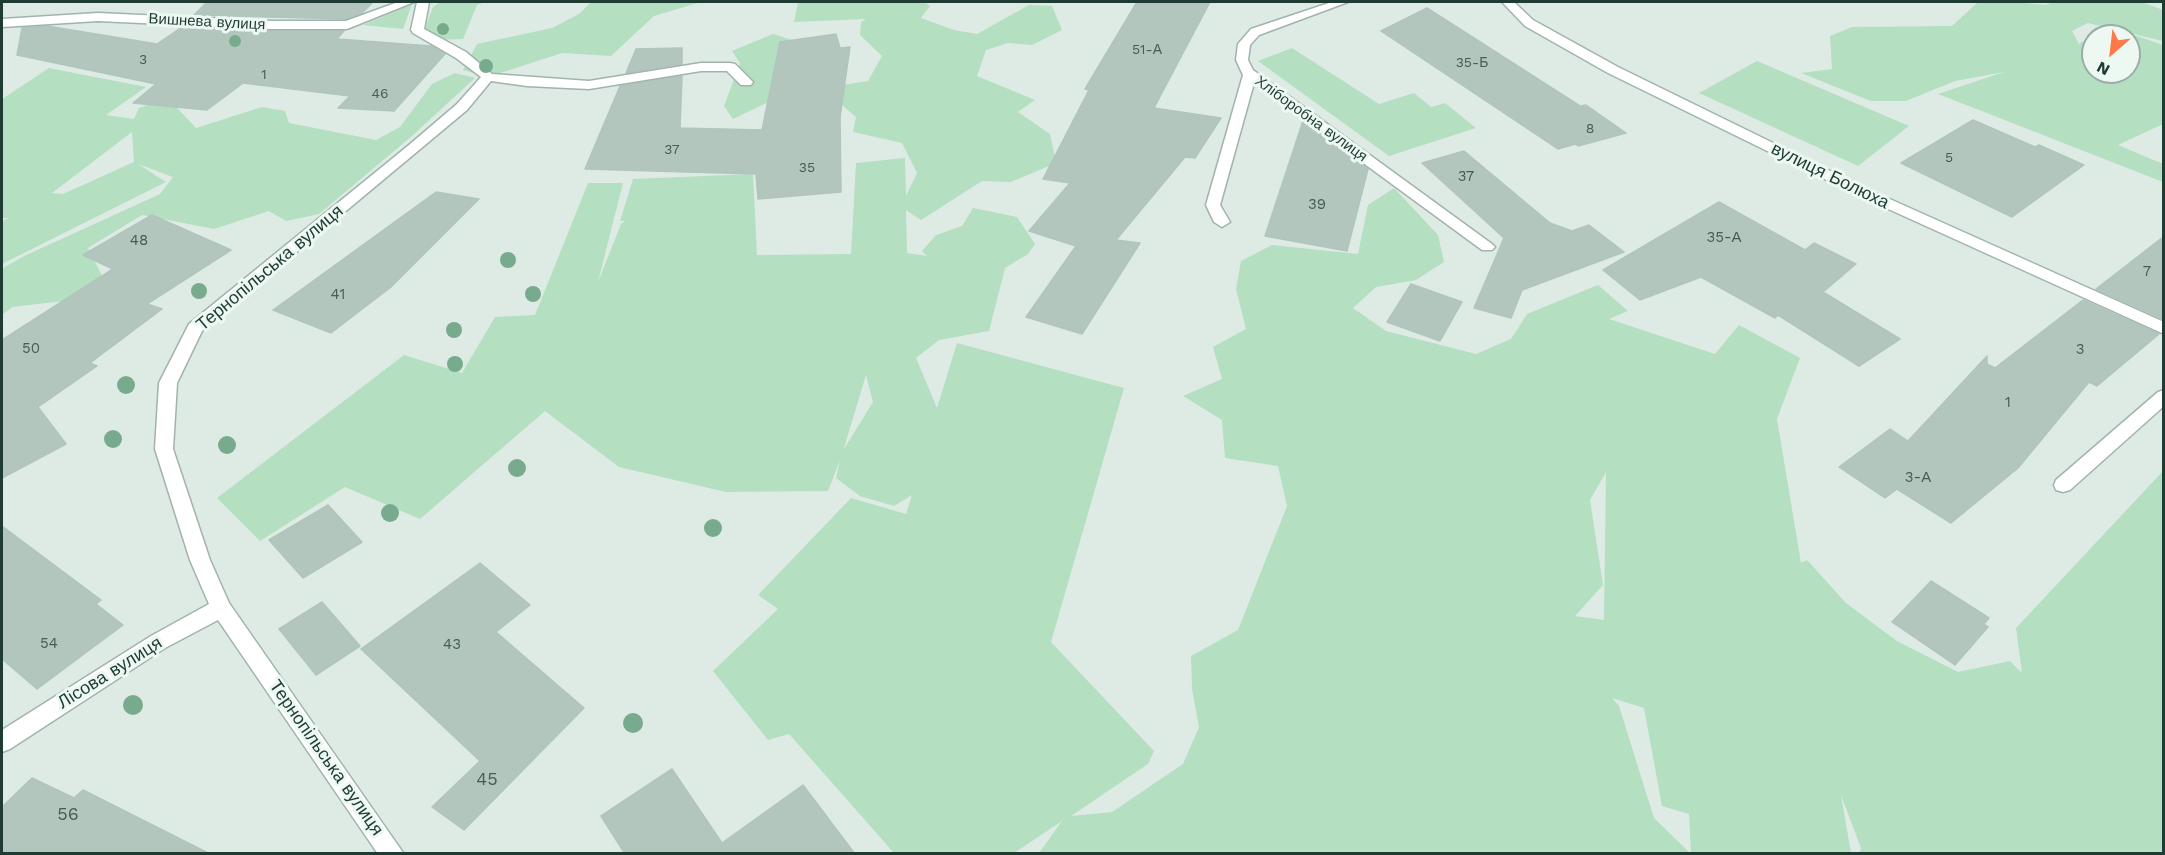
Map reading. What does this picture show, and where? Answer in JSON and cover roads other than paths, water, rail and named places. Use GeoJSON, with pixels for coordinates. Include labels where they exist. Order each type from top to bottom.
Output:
{"type":"FeatureCollection","features":[{"type":"Feature","properties":{"kind":"street","name":"Вишнева вулиця"},"geometry":{"type":"LineString","coordinates":[[2,22],[98,16],[271,25],[347,25],[408,2]]}},
{"type":"Feature","properties":{"kind":"street"},"geometry":{"type":"LineString","coordinates":[[423,2],[417,30],[461,55],[488,77],[527,82],[589,85],[701,67],[730,67],[746,82]]}},
{"type":"Feature","properties":{"kind":"street","name":"Хліборобна вулиця"},"geometry":{"type":"LineString","coordinates":[[1342,2],[1255,32],[1244,44],[1242,60],[1250,74],[1487,247]]}},
{"type":"Feature","properties":{"kind":"street","name":"вулиця Болюха"},"geometry":{"type":"LineString","coordinates":[[1508,2],[1529,23],[1613,70],[1858,190],[2163,329]]}},
{"type":"Feature","properties":{"kind":"street"},"geometry":{"type":"LineString","coordinates":[[1222,222],[1213,205],[1250,74]]}},
{"type":"Feature","properties":{"kind":"street","name":"Тернопільська вулиця"},"geometry":{"type":"LineString","coordinates":[[392,854],[221,608],[200,560],[164,449],[168,383],[195,328],[422,142],[462,107],[488,77]]}},
{"type":"Feature","properties":{"kind":"street"},"geometry":{"type":"LineString","coordinates":[[2062,485],[2163,396]]}},
{"type":"Feature","properties":{"kind":"street","name":"Лісова вулиця"},"geometry":{"type":"LineString","coordinates":[[2,742],[158,642],[221,608]]}}]}
